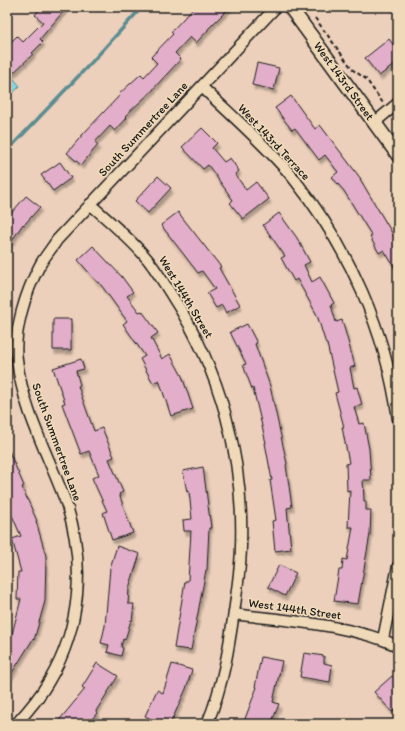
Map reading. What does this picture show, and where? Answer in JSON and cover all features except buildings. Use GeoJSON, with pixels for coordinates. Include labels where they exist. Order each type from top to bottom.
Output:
{"type":"FeatureCollection","features":[{"type":"Feature","properties":{"kind":"street","name":"South Summertree Lane"},"geometry":{"type":"LineString","coordinates":[[16,724],[37,700],[60,661],[68,639],[75,609],[78,578],[78,555],[73,526],[66,503],[12,360],[18,336],[21,313],[30,286],[41,263],[57,240],[276,7]]}},
{"type":"Feature","properties":{"kind":"street","name":"West 143rd Street"},"geometry":{"type":"LineString","coordinates":[[290,7],[398,155]]}},
{"type":"Feature","properties":{"kind":"street","name":"West 143rd Terrace"},"geometry":{"type":"LineString","coordinates":[[202,87],[262,144],[293,179],[320,215],[341,249],[358,282],[373,319],[390,375],[398,418]]}},
{"type":"Feature","properties":{"kind":"street"},"geometry":{"type":"LineString","coordinates":[[374,123],[398,103]]}},
{"type":"Feature","properties":{"kind":"street","name":"West 144th Street"},"geometry":{"type":"LineString","coordinates":[[90,204],[152,264],[186,319],[201,347],[217,384],[228,420],[237,464],[241,502],[241,547],[234,614],[352,630],[383,639],[398,646]]}},
{"type":"Feature","properties":{"kind":"street"},"geometry":{"type":"LineString","coordinates":[[383,639],[398,566]]}},
{"type":"Feature","properties":{"kind":"street"},"geometry":{"type":"LineString","coordinates":[[207,724],[214,708],[224,672],[234,614]]}},
{"type":"Feature","properties":{"kind":"path"},"geometry":{"type":"LineString","coordinates":[[311,13],[353,70],[366,79],[389,111]]}},
{"type":"Feature","properties":{"kind":"water"},"geometry":{"type":"Polygon","coordinates":[[[14,79],[20,86],[7,99],[7,85],[14,79]]]}},
{"type":"Feature","properties":{"kind":"waterway"},"geometry":{"type":"LineString","coordinates":[[7,151],[142,7]]}}]}
